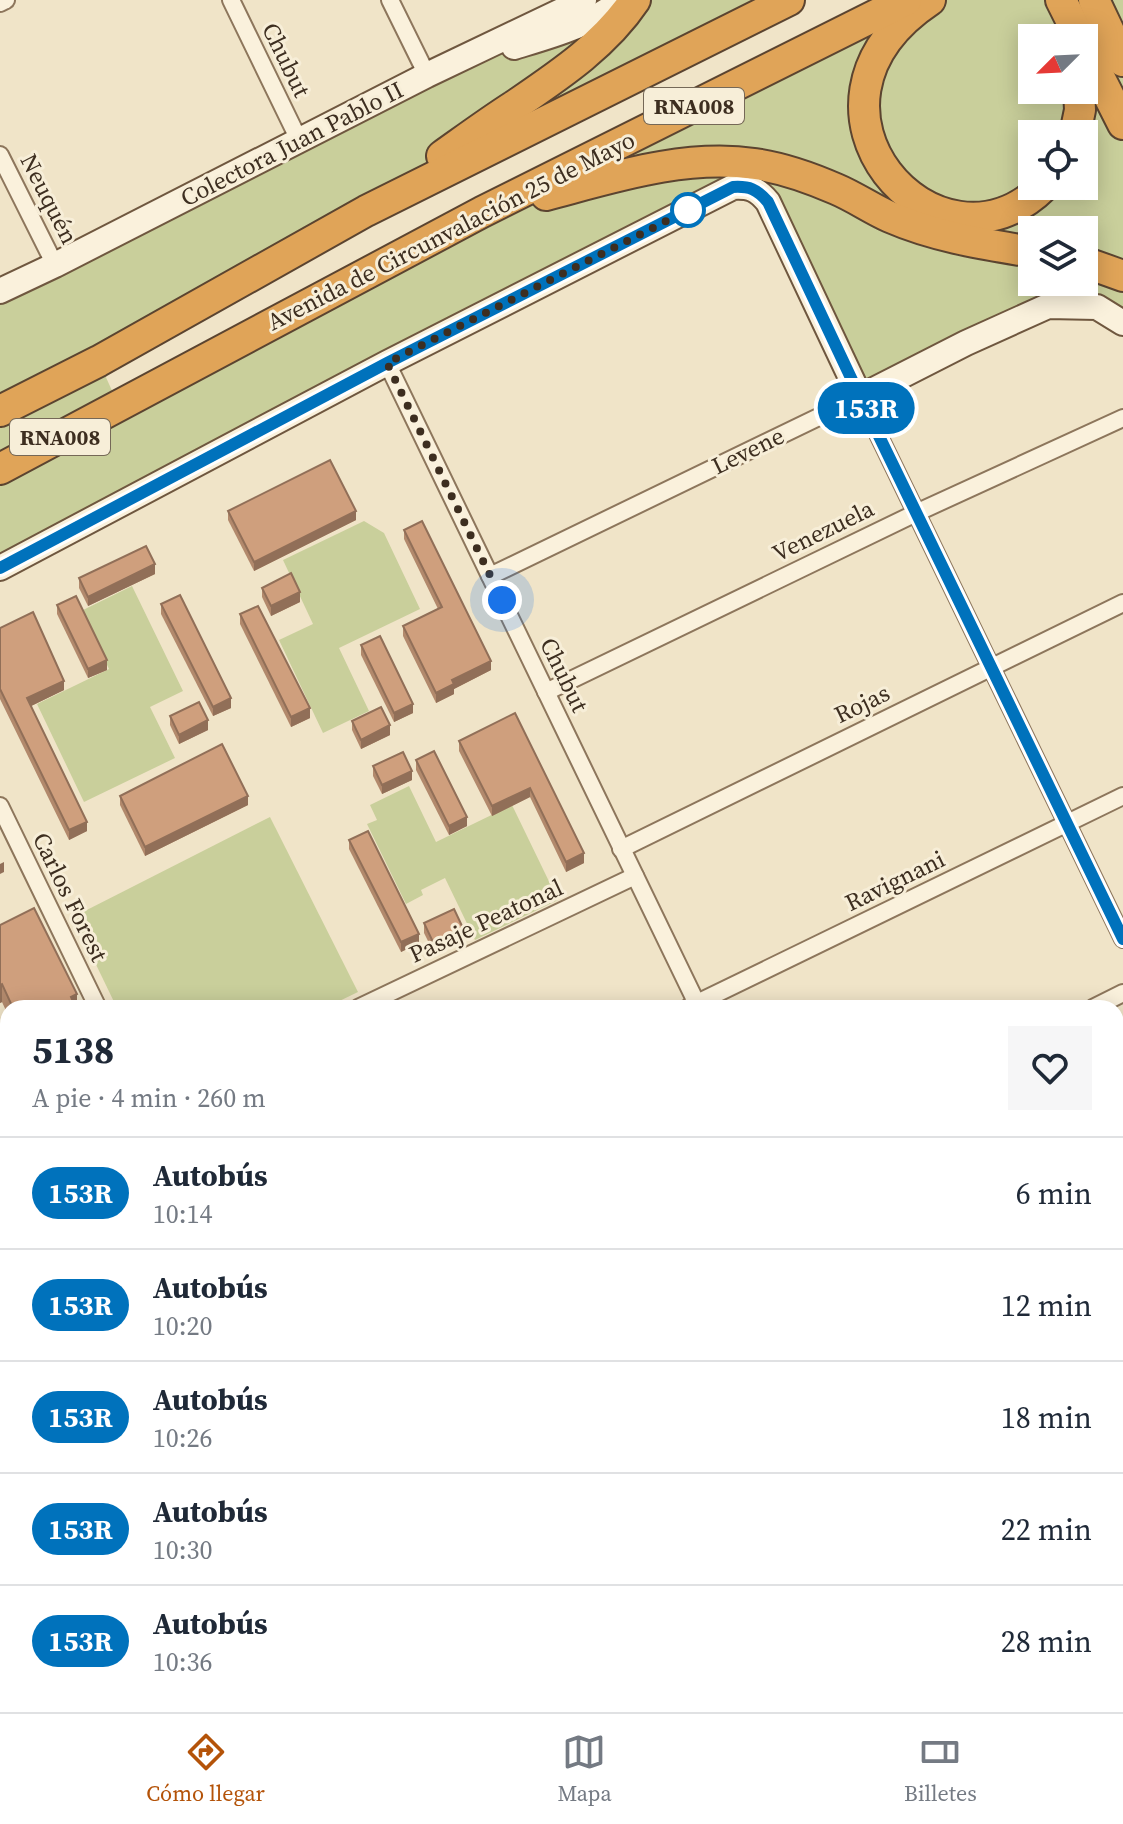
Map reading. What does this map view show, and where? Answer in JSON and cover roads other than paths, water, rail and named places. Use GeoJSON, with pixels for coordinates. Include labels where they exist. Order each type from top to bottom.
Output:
{"type":"FeatureCollection","features":[{"type":"Feature","properties":{"kind":"highway"},"geometry":{"type":"LineString","coordinates":[[366,211],[554,79],[599,42],[635,0]]}},
{"type":"Feature","properties":{"kind":"highway","name":"RNA008"},"geometry":{"type":"LineString","coordinates":[[0,411],[99,361],[366,211],[789,0]]}},
{"type":"Feature","properties":{"kind":"highway","name":"Avenida de Circunvalación 25 de Mayo"},"geometry":{"type":"LineString","coordinates":[[0,469],[482,212],[906,0]]}},
{"type":"Feature","properties":{"kind":"highway"},"geometry":{"type":"LineString","coordinates":[[930,0],[904,20],[884,43],[868,76],[864,90],[864,120],[881,163],[916,200],[943,213],[967,217],[996,216],[1027,200]]}},
{"type":"Feature","properties":{"kind":"highway"},"geometry":{"type":"LineString","coordinates":[[1096,0],[1123,30]]}},
{"type":"Feature","properties":{"kind":"highway"},"geometry":{"type":"LineString","coordinates":[[1096,0],[1123,61]]}},
{"type":"Feature","properties":{"kind":"highway"},"geometry":{"type":"LineString","coordinates":[[1061,1],[1067,24]]}},
{"type":"Feature","properties":{"kind":"highway"},"geometry":{"type":"LineString","coordinates":[[1061,1],[1073,24]]}},
{"type":"Feature","properties":{"kind":"highway"},"geometry":{"type":"LineString","coordinates":[[1098,75],[1123,124]]}},
{"type":"Feature","properties":{"kind":"highway"},"geometry":{"type":"LineString","coordinates":[[482,212],[620,175],[677,164],[722,161],[791,172],[926,231],[1018,250]]}},
{"type":"Feature","properties":{"kind":"highway"},"geometry":{"type":"LineString","coordinates":[[1098,267],[1123,276]]}},
{"type":"Feature","properties":{"kind":"main road","name":"Colectora Juan Pablo II"},"geometry":{"type":"LineString","coordinates":[[0,291],[450,64],[546,8],[584,0]]}},
{"type":"Feature","properties":{"kind":"main road"},"geometry":{"type":"LineString","coordinates":[[450,64],[555,34],[601,14],[621,0]]}},
{"type":"Feature","properties":{"kind":"main road"},"geometry":{"type":"LineString","coordinates":[[0,568],[387,363],[733,187],[748,186],[759,191],[768,202],[860,397]]}},
{"type":"Feature","properties":{"kind":"main road","name":"Levene"},"geometry":{"type":"LineString","coordinates":[[860,397],[966,343],[1048,306],[1097,307],[1123,323]]}},
{"type":"Feature","properties":{"kind":"street"},"geometry":{"type":"LineString","coordinates":[[0,3],[6,0]]}},
{"type":"Feature","properties":{"kind":"street","name":"Chubut"},"geometry":{"type":"LineString","coordinates":[[231,0],[299,140]]}},
{"type":"Feature","properties":{"kind":"street"},"geometry":{"type":"LineString","coordinates":[[390,0],[427,75]]}},
{"type":"Feature","properties":{"kind":"street","name":"Neuquén"},"geometry":{"type":"LineString","coordinates":[[0,155],[55,265]]}},
{"type":"Feature","properties":{"kind":"street","name":"Chubut"},"geometry":{"type":"LineString","coordinates":[[387,363],[635,876],[691,1000]]}},
{"type":"Feature","properties":{"kind":"street"},"geometry":{"type":"LineString","coordinates":[[860,397],[1123,939]]}},
{"type":"Feature","properties":{"kind":"street","name":"Levene"},"geometry":{"type":"LineString","coordinates":[[490,576],[860,397]]}},
{"type":"Feature","properties":{"kind":"street","name":"Venezuela"},"geometry":{"type":"LineString","coordinates":[[546,692],[916,513],[1123,418]]}},
{"type":"Feature","properties":{"kind":"street","name":"Rojas"},"geometry":{"type":"LineString","coordinates":[[621,849],[1123,603]]}},
{"type":"Feature","properties":{"kind":"street","name":"Ravignani"},"geometry":{"type":"LineString","coordinates":[[708,1000],[1123,796]]}},
{"type":"Feature","properties":{"kind":"street","name":"Carlos Forest"},"geometry":{"type":"LineString","coordinates":[[0,806],[94,1000]]}},
{"type":"Feature","properties":{"kind":"street","name":"Pasaje Peatonal"},"geometry":{"type":"LineString","coordinates":[[375,1000],[635,876]]}}]}
